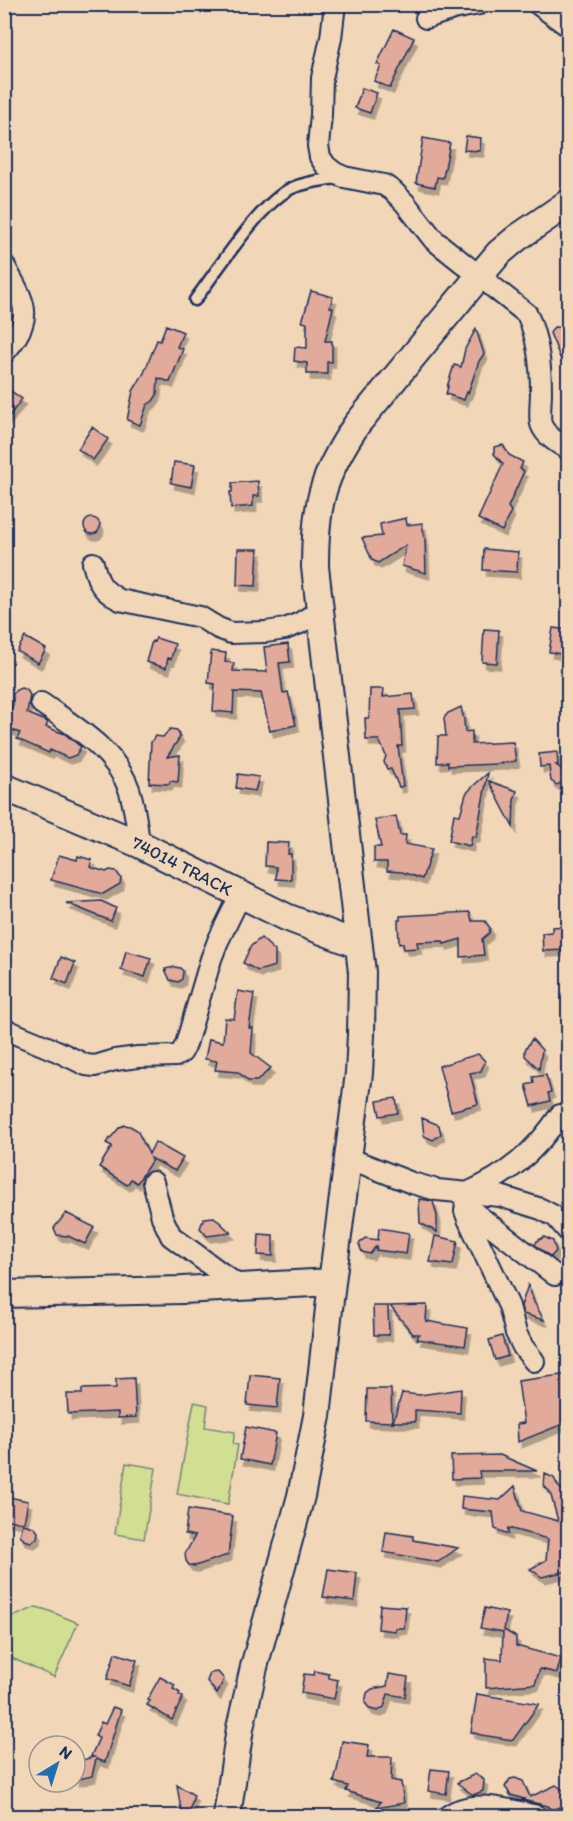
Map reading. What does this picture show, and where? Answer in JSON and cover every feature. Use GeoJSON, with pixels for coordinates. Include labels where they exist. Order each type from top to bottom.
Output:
{"type":"FeatureCollection","features":[{"type":"Feature","properties":{"kind":"street"},"geometry":{"type":"LineString","coordinates":[[335,4],[331,38],[322,78],[318,146],[320,157],[335,173],[384,185],[393,191],[405,202],[434,240],[527,314],[538,351],[541,424],[553,439],[568,450]]}},
{"type":"Feature","properties":{"kind":"street"},"geometry":{"type":"LineString","coordinates":[[426,18],[453,9],[479,4]]}},
{"type":"Feature","properties":{"kind":"street"},"geometry":{"type":"LineString","coordinates":[[538,4],[568,26]]}},
{"type":"Feature","properties":{"kind":"street"},"geometry":{"type":"LineString","coordinates":[[227,1816],[240,1728],[254,1667],[301,1496],[317,1416],[362,1035],[362,972],[315,567],[317,517],[322,493],[336,458],[357,424],[479,276],[517,238],[568,203]]}},
{"type":"Feature","properties":{"kind":"street"},"geometry":{"type":"LineString","coordinates":[[4,265],[18,290],[25,311],[21,330],[4,353]]}},
{"type":"Feature","properties":{"kind":"street"},"geometry":{"type":"LineString","coordinates":[[93,563],[100,586],[120,600],[201,617],[231,633],[285,629],[300,624],[319,611]]}},
{"type":"Feature","properties":{"kind":"street"},"geometry":{"type":"LineString","coordinates":[[41,703],[111,758],[128,787],[134,806],[140,844]]}},
{"type":"Feature","properties":{"kind":"street","name":"74014 TRACK"},"geometry":{"type":"LineString","coordinates":[[4,787],[140,844],[286,917],[359,945]]}},
{"type":"Feature","properties":{"kind":"street"},"geometry":{"type":"LineString","coordinates":[[4,1029],[86,1065],[95,1066],[138,1057],[176,1056],[182,1052],[186,1044],[218,941],[240,896]]}},
{"type":"Feature","properties":{"kind":"street"},"geometry":{"type":"LineString","coordinates":[[464,1197],[516,1165],[533,1149],[560,1115]]}},
{"type":"Feature","properties":{"kind":"street"},"geometry":{"type":"LineString","coordinates":[[348,1158],[412,1184],[464,1197],[500,1197],[542,1209],[556,1217],[568,1231]]}},
{"type":"Feature","properties":{"kind":"street"},"geometry":{"type":"LineString","coordinates":[[153,1182],[162,1217],[171,1236],[240,1287]]}},
{"type":"Feature","properties":{"kind":"street"},"geometry":{"type":"LineString","coordinates":[[464,1197],[555,1275]]}},
{"type":"Feature","properties":{"kind":"street"},"geometry":{"type":"LineString","coordinates":[[464,1197],[468,1219],[509,1306],[516,1333],[523,1347],[534,1360]]}},
{"type":"Feature","properties":{"kind":"street"},"geometry":{"type":"LineString","coordinates":[[4,1294],[182,1290],[332,1282]]}},
{"type":"Feature","properties":{"kind":"street"},"geometry":{"type":"LineString","coordinates":[[448,1816],[467,1807],[486,1807],[537,1816]]}},
{"type":"Feature","properties":{"kind":"lane"},"geometry":{"type":"LineString","coordinates":[[195,300],[249,227],[280,196],[308,183],[344,177]]}},
{"type":"Feature","properties":{"kind":"green space"},"geometry":{"type":"Polygon","coordinates":[[[194,1402],[208,1405],[205,1427],[235,1432],[233,1444],[238,1445],[228,1504],[177,1494],[194,1402]]]}},
{"type":"Feature","properties":{"kind":"green space"},"geometry":{"type":"Polygon","coordinates":[[[126,1463],[156,1468],[144,1539],[115,1534],[126,1463]]]}},
{"type":"Feature","properties":{"kind":"green space"},"geometry":{"type":"Polygon","coordinates":[[[36,1607],[78,1623],[54,1677],[5,1655],[5,1620],[36,1607]]]}},
{"type":"Feature","properties":{"kind":"building"},"geometry":{"type":"Polygon","coordinates":[[[394,29],[414,38],[390,88],[374,81],[381,66],[377,64],[394,29]]]}},
{"type":"Feature","properties":{"kind":"building"},"geometry":{"type":"Polygon","coordinates":[[[362,88],[377,93],[370,113],[355,108],[362,88]]]}},
{"type":"Feature","properties":{"kind":"building"},"geometry":{"type":"Polygon","coordinates":[[[466,136],[481,138],[480,151],[464,150],[466,136]]]}},
{"type":"Feature","properties":{"kind":"building"},"geometry":{"type":"Polygon","coordinates":[[[423,138],[450,143],[443,178],[437,177],[435,187],[416,183],[423,138]]]}},
{"type":"Feature","properties":{"kind":"building"},"geometry":{"type":"Polygon","coordinates":[[[311,291],[333,297],[330,307],[333,308],[325,341],[332,341],[332,362],[327,362],[327,374],[307,374],[307,363],[294,361],[295,347],[307,348],[307,323],[302,322],[311,291]]]}},
{"type":"Feature","properties":{"kind":"building"},"geometry":{"type":"Polygon","coordinates":[[[166,325],[183,332],[177,347],[183,349],[170,382],[158,378],[157,395],[147,405],[140,425],[127,420],[133,391],[166,325]]]}},
{"type":"Feature","properties":{"kind":"building"},"geometry":{"type":"Polygon","coordinates":[[[554,327],[568,328],[568,377],[550,333],[554,327]]]}},
{"type":"Feature","properties":{"kind":"building"},"geometry":{"type":"Polygon","coordinates":[[[476,329],[484,354],[464,400],[446,394],[447,387],[454,365],[461,367],[465,349],[476,329]]]}},
{"type":"Feature","properties":{"kind":"building"},"geometry":{"type":"Polygon","coordinates":[[[4,386],[22,399],[4,423],[4,386]]]}},
{"type":"Feature","properties":{"kind":"building"},"geometry":{"type":"Polygon","coordinates":[[[92,427],[108,439],[93,460],[78,449],[92,427]]]}},
{"type":"Feature","properties":{"kind":"building"},"geometry":{"type":"Polygon","coordinates":[[[503,445],[509,455],[523,462],[520,469],[524,471],[508,507],[511,511],[502,531],[478,519],[503,464],[494,454],[494,447],[503,445]]]}},
{"type":"Feature","properties":{"kind":"building"},"geometry":{"type":"Polygon","coordinates":[[[174,462],[195,465],[191,487],[171,483],[174,462]]]}},
{"type":"Feature","properties":{"kind":"building"},"geometry":{"type":"Polygon","coordinates":[[[258,481],[259,496],[253,496],[253,506],[231,508],[232,483],[258,481]]]}},
{"type":"Feature","properties":{"kind":"building"},"geometry":{"type":"Polygon","coordinates":[[[92,518],[98,520],[100,526],[98,532],[92,534],[86,532],[84,526],[86,520],[92,518]]]}},
{"type":"Feature","properties":{"kind":"building"},"geometry":{"type":"Polygon","coordinates":[[[406,518],[407,525],[422,523],[426,573],[402,566],[406,545],[378,563],[372,560],[362,538],[382,536],[380,524],[406,518]]]}},
{"type":"Feature","properties":{"kind":"building"},"geometry":{"type":"Polygon","coordinates":[[[238,549],[258,549],[256,586],[237,585],[238,549]]]}},
{"type":"Feature","properties":{"kind":"building"},"geometry":{"type":"Polygon","coordinates":[[[484,549],[518,552],[517,572],[483,570],[484,549]]]}},
{"type":"Feature","properties":{"kind":"building"},"geometry":{"type":"Polygon","coordinates":[[[553,628],[568,630],[567,655],[549,652],[553,628]]]}},
{"type":"Feature","properties":{"kind":"building"},"geometry":{"type":"Polygon","coordinates":[[[484,629],[499,630],[497,663],[482,662],[484,629]]]}},
{"type":"Feature","properties":{"kind":"building"},"geometry":{"type":"Polygon","coordinates":[[[25,637],[46,649],[38,663],[17,651],[25,637]]]}},
{"type":"Feature","properties":{"kind":"building"},"geometry":{"type":"Polygon","coordinates":[[[156,638],[175,644],[166,668],[146,662],[152,641],[154,642],[156,638]]]}},
{"type":"Feature","properties":{"kind":"building"},"geometry":{"type":"Polygon","coordinates":[[[288,644],[290,662],[279,663],[283,693],[288,692],[296,725],[270,731],[261,693],[234,692],[233,713],[213,711],[215,684],[208,683],[211,651],[226,653],[225,662],[234,663],[233,671],[267,672],[264,647],[288,644]]]}},
{"type":"Feature","properties":{"kind":"building"},"geometry":{"type":"Polygon","coordinates":[[[21,688],[27,690],[30,695],[27,713],[48,722],[46,727],[65,734],[81,747],[76,755],[68,758],[50,750],[49,753],[17,739],[20,733],[4,727],[13,704],[13,694],[21,688]]]}},
{"type":"Feature","properties":{"kind":"building"},"geometry":{"type":"Polygon","coordinates":[[[370,689],[384,689],[383,697],[413,694],[415,709],[400,710],[402,746],[398,746],[403,786],[399,787],[391,769],[387,769],[384,762],[386,756],[379,740],[366,740],[365,718],[369,718],[370,689]]]}},
{"type":"Feature","properties":{"kind":"building"},"geometry":{"type":"Polygon","coordinates":[[[461,707],[465,732],[472,731],[472,744],[513,742],[516,761],[448,766],[448,762],[437,763],[438,736],[446,736],[444,718],[448,713],[461,707]]]}},
{"type":"Feature","properties":{"kind":"building"},"geometry":{"type":"Polygon","coordinates":[[[170,729],[177,730],[180,737],[167,757],[180,755],[178,782],[149,783],[151,742],[155,736],[163,737],[170,729]]]}},
{"type":"Feature","properties":{"kind":"building"},"geometry":{"type":"Polygon","coordinates":[[[557,752],[558,765],[556,765],[564,771],[566,776],[565,781],[557,785],[551,781],[549,766],[540,767],[539,754],[557,752]]]}},
{"type":"Feature","properties":{"kind":"building"},"geometry":{"type":"Polygon","coordinates":[[[488,773],[476,837],[472,836],[470,846],[449,841],[454,814],[460,815],[466,794],[488,773]]]}},
{"type":"Feature","properties":{"kind":"building"},"geometry":{"type":"Polygon","coordinates":[[[238,774],[259,777],[255,791],[236,788],[238,774]]]}},
{"type":"Feature","properties":{"kind":"building"},"geometry":{"type":"Polygon","coordinates":[[[489,781],[517,791],[514,800],[513,827],[489,781]]]}},
{"type":"Feature","properties":{"kind":"building"},"geometry":{"type":"Polygon","coordinates":[[[396,816],[400,835],[406,835],[405,844],[432,849],[422,879],[402,872],[387,871],[387,862],[374,862],[374,847],[381,847],[375,820],[396,816]]]}},
{"type":"Feature","properties":{"kind":"building"},"geometry":{"type":"Polygon","coordinates":[[[266,842],[289,843],[291,880],[276,879],[276,867],[265,866],[266,842]]]}},
{"type":"Feature","properties":{"kind":"building"},"geometry":{"type":"Polygon","coordinates":[[[59,855],[77,860],[78,856],[92,860],[90,867],[106,872],[116,871],[121,878],[120,884],[103,894],[51,880],[59,855]]]}},
{"type":"Feature","properties":{"kind":"building"},"geometry":{"type":"Polygon","coordinates":[[[101,901],[116,908],[111,921],[66,903],[101,901]]]}},
{"type":"Feature","properties":{"kind":"building"},"geometry":{"type":"Polygon","coordinates":[[[470,912],[472,921],[485,921],[490,928],[489,933],[482,939],[484,955],[461,957],[461,939],[444,944],[443,941],[417,942],[418,948],[404,949],[403,943],[399,944],[398,920],[400,916],[470,912]]]}},
{"type":"Feature","properties":{"kind":"building"},"geometry":{"type":"Polygon","coordinates":[[[568,926],[568,950],[543,951],[542,933],[552,932],[552,927],[568,926]]]}},
{"type":"Feature","properties":{"kind":"building"},"geometry":{"type":"Polygon","coordinates":[[[261,938],[275,951],[275,966],[258,971],[243,963],[251,946],[261,938]]]}},
{"type":"Feature","properties":{"kind":"building"},"geometry":{"type":"Polygon","coordinates":[[[126,951],[151,958],[145,977],[121,970],[126,951]]]}},
{"type":"Feature","properties":{"kind":"building"},"geometry":{"type":"Polygon","coordinates":[[[61,957],[75,963],[67,984],[53,978],[61,957]]]}},
{"type":"Feature","properties":{"kind":"building"},"geometry":{"type":"Polygon","coordinates":[[[175,967],[183,971],[182,979],[178,982],[170,980],[165,969],[175,967]]]}},
{"type":"Feature","properties":{"kind":"building"},"geometry":{"type":"Polygon","coordinates":[[[238,991],[254,994],[249,1028],[253,1028],[251,1053],[271,1068],[257,1081],[248,1081],[238,1072],[215,1070],[217,1061],[205,1059],[209,1039],[223,1042],[225,1018],[234,1019],[238,991]]]}},
{"type":"Feature","properties":{"kind":"building"},"geometry":{"type":"Polygon","coordinates":[[[532,1039],[542,1050],[539,1069],[525,1056],[525,1050],[532,1039]]]}},
{"type":"Feature","properties":{"kind":"building"},"geometry":{"type":"Polygon","coordinates":[[[478,1054],[485,1061],[481,1071],[470,1073],[478,1104],[451,1111],[439,1066],[478,1054]]]}},
{"type":"Feature","properties":{"kind":"building"},"geometry":{"type":"Polygon","coordinates":[[[546,1075],[551,1092],[548,1093],[550,1101],[532,1106],[526,1085],[534,1083],[533,1077],[546,1075]]]}},
{"type":"Feature","properties":{"kind":"building"},"geometry":{"type":"Polygon","coordinates":[[[396,1098],[398,1113],[380,1116],[377,1101],[396,1098]]]}},
{"type":"Feature","properties":{"kind":"building"},"geometry":{"type":"Polygon","coordinates":[[[422,1118],[439,1125],[441,1134],[433,1140],[424,1136],[422,1118]]]}},
{"type":"Feature","properties":{"kind":"building"},"geometry":{"type":"Polygon","coordinates":[[[125,1125],[137,1130],[149,1154],[155,1142],[183,1158],[175,1171],[151,1158],[152,1160],[137,1183],[131,1179],[127,1185],[99,1167],[112,1146],[106,1143],[120,1127],[125,1125]]]}},
{"type":"Feature","properties":{"kind":"building"},"geometry":{"type":"Polygon","coordinates":[[[419,1199],[433,1201],[437,1216],[437,1232],[420,1223],[419,1199]]]}},
{"type":"Feature","properties":{"kind":"building"},"geometry":{"type":"Polygon","coordinates":[[[66,1213],[94,1227],[85,1244],[68,1236],[57,1235],[54,1228],[66,1213]]]}},
{"type":"Feature","properties":{"kind":"building"},"geometry":{"type":"Polygon","coordinates":[[[214,1217],[231,1233],[207,1236],[200,1228],[204,1218],[214,1217]]]}},
{"type":"Feature","properties":{"kind":"building"},"geometry":{"type":"Polygon","coordinates":[[[379,1228],[409,1233],[406,1254],[376,1250],[377,1245],[370,1254],[362,1252],[359,1244],[365,1238],[378,1240],[379,1228]]]}},
{"type":"Feature","properties":{"kind":"building"},"geometry":{"type":"Polygon","coordinates":[[[259,1234],[273,1235],[273,1256],[258,1255],[259,1234]]]}},
{"type":"Feature","properties":{"kind":"building"},"geometry":{"type":"Polygon","coordinates":[[[435,1236],[458,1241],[452,1265],[430,1262],[435,1236]]]}},
{"type":"Feature","properties":{"kind":"building"},"geometry":{"type":"Polygon","coordinates":[[[544,1237],[553,1241],[556,1251],[551,1257],[535,1245],[544,1237]]]}},
{"type":"Feature","properties":{"kind":"building"},"geometry":{"type":"Polygon","coordinates":[[[528,1285],[544,1320],[523,1314],[521,1306],[528,1285]]]}},
{"type":"Feature","properties":{"kind":"building"},"geometry":{"type":"Polygon","coordinates":[[[427,1305],[426,1321],[468,1328],[465,1346],[417,1339],[419,1334],[413,1334],[390,1306],[427,1305]]]}},
{"type":"Feature","properties":{"kind":"building"},"geometry":{"type":"Polygon","coordinates":[[[373,1306],[388,1306],[389,1335],[374,1335],[373,1306]]]}},
{"type":"Feature","properties":{"kind":"building"},"geometry":{"type":"Polygon","coordinates":[[[502,1336],[508,1356],[495,1360],[489,1340],[502,1336]]]}},
{"type":"Feature","properties":{"kind":"building"},"geometry":{"type":"Polygon","coordinates":[[[568,1374],[568,1422],[518,1442],[517,1424],[524,1423],[518,1381],[568,1374]]]}},
{"type":"Feature","properties":{"kind":"building"},"geometry":{"type":"Polygon","coordinates":[[[250,1375],[280,1378],[277,1408],[247,1405],[250,1375]]]}},
{"type":"Feature","properties":{"kind":"building"},"geometry":{"type":"Polygon","coordinates":[[[134,1378],[136,1417],[118,1418],[118,1412],[68,1414],[67,1394],[82,1394],[82,1389],[116,1388],[116,1379],[134,1378]]]}},
{"type":"Feature","properties":{"kind":"building"},"geometry":{"type":"Polygon","coordinates":[[[367,1389],[391,1389],[392,1422],[366,1421],[367,1389]]]}},
{"type":"Feature","properties":{"kind":"building"},"geometry":{"type":"Polygon","coordinates":[[[461,1389],[460,1413],[415,1410],[415,1422],[393,1422],[402,1393],[420,1395],[461,1389]]]}},
{"type":"Feature","properties":{"kind":"building"},"geometry":{"type":"Polygon","coordinates":[[[246,1427],[276,1433],[270,1465],[240,1459],[246,1427]]]}},
{"type":"Feature","properties":{"kind":"building"},"geometry":{"type":"Polygon","coordinates":[[[500,1455],[537,1471],[479,1471],[480,1478],[452,1479],[451,1456],[500,1455]]]}},
{"type":"Feature","properties":{"kind":"building"},"geometry":{"type":"Polygon","coordinates":[[[545,1474],[554,1478],[566,1494],[563,1522],[568,1524],[562,1533],[568,1551],[568,1563],[567,1571],[542,1577],[530,1569],[546,1560],[548,1539],[508,1528],[508,1534],[495,1529],[493,1512],[461,1509],[462,1496],[500,1500],[515,1486],[522,1511],[558,1521],[550,1492],[544,1486],[545,1474]]]}},
{"type":"Feature","properties":{"kind":"building"},"geometry":{"type":"Polygon","coordinates":[[[4,1496],[28,1501],[24,1523],[4,1519],[4,1496]]]}},
{"type":"Feature","properties":{"kind":"building"},"geometry":{"type":"Polygon","coordinates":[[[188,1509],[233,1516],[228,1555],[195,1566],[189,1565],[185,1554],[195,1536],[185,1534],[188,1509]]]}},
{"type":"Feature","properties":{"kind":"building"},"geometry":{"type":"Polygon","coordinates":[[[23,1524],[34,1527],[38,1532],[37,1538],[31,1542],[24,1540],[20,1535],[23,1524]]]}},
{"type":"Feature","properties":{"kind":"building"},"geometry":{"type":"Polygon","coordinates":[[[386,1532],[413,1536],[413,1540],[458,1548],[438,1562],[383,1552],[386,1532]]]}},
{"type":"Feature","properties":{"kind":"building"},"geometry":{"type":"Polygon","coordinates":[[[328,1569],[357,1573],[354,1601],[323,1597],[328,1569]]]}},
{"type":"Feature","properties":{"kind":"building"},"geometry":{"type":"Polygon","coordinates":[[[380,1605],[406,1607],[404,1628],[395,1628],[395,1631],[378,1629],[380,1605]]]}},
{"type":"Feature","properties":{"kind":"building"},"geometry":{"type":"Polygon","coordinates":[[[485,1608],[507,1613],[504,1630],[516,1637],[516,1646],[561,1658],[557,1673],[540,1669],[535,1684],[486,1688],[486,1658],[502,1660],[503,1632],[480,1628],[485,1608]]]}},
{"type":"Feature","properties":{"kind":"building"},"geometry":{"type":"Polygon","coordinates":[[[115,1653],[137,1660],[129,1686],[107,1679],[115,1653]]]}},
{"type":"Feature","properties":{"kind":"building"},"geometry":{"type":"Polygon","coordinates":[[[315,1671],[329,1674],[329,1678],[338,1680],[334,1699],[301,1693],[304,1674],[314,1675],[315,1671]]]}},
{"type":"Feature","properties":{"kind":"building"},"geometry":{"type":"Polygon","coordinates":[[[218,1672],[224,1679],[217,1694],[207,1681],[210,1673],[218,1672]]]}},
{"type":"Feature","properties":{"kind":"building"},"geometry":{"type":"Polygon","coordinates":[[[389,1674],[408,1677],[405,1697],[388,1694],[384,1707],[378,1711],[370,1709],[365,1703],[367,1693],[372,1689],[387,1686],[389,1674]]]}},
{"type":"Feature","properties":{"kind":"building"},"geometry":{"type":"Polygon","coordinates":[[[160,1677],[175,1685],[173,1689],[183,1697],[172,1720],[147,1705],[150,1701],[147,1700],[160,1677]]]}},
{"type":"Feature","properties":{"kind":"building"},"geometry":{"type":"Polygon","coordinates":[[[477,1694],[539,1704],[513,1740],[481,1735],[471,1732],[477,1694]]]}},
{"type":"Feature","properties":{"kind":"building"},"geometry":{"type":"Polygon","coordinates":[[[113,1707],[121,1710],[105,1762],[96,1759],[92,1776],[87,1777],[87,1759],[94,1757],[91,1756],[99,1738],[95,1736],[101,1722],[105,1724],[113,1707]]]}},
{"type":"Feature","properties":{"kind":"building"},"geometry":{"type":"Polygon","coordinates":[[[342,1741],[369,1745],[367,1757],[392,1757],[391,1780],[401,1782],[404,1803],[376,1808],[381,1802],[346,1791],[348,1786],[334,1782],[342,1741]]]}},
{"type":"Feature","properties":{"kind":"building"},"geometry":{"type":"Polygon","coordinates":[[[431,1769],[449,1771],[446,1794],[428,1791],[431,1769]]]}},
{"type":"Feature","properties":{"kind":"building"},"geometry":{"type":"Polygon","coordinates":[[[475,1774],[484,1780],[483,1791],[473,1795],[457,1783],[475,1774]]]}},
{"type":"Feature","properties":{"kind":"building"},"geometry":{"type":"Polygon","coordinates":[[[510,1779],[523,1781],[530,1797],[556,1785],[566,1792],[565,1805],[553,1810],[548,1806],[511,1795],[505,1787],[510,1779]]]}},
{"type":"Feature","properties":{"kind":"building"},"geometry":{"type":"Polygon","coordinates":[[[177,1785],[194,1795],[188,1816],[182,1816],[177,1785]]]}}]}
